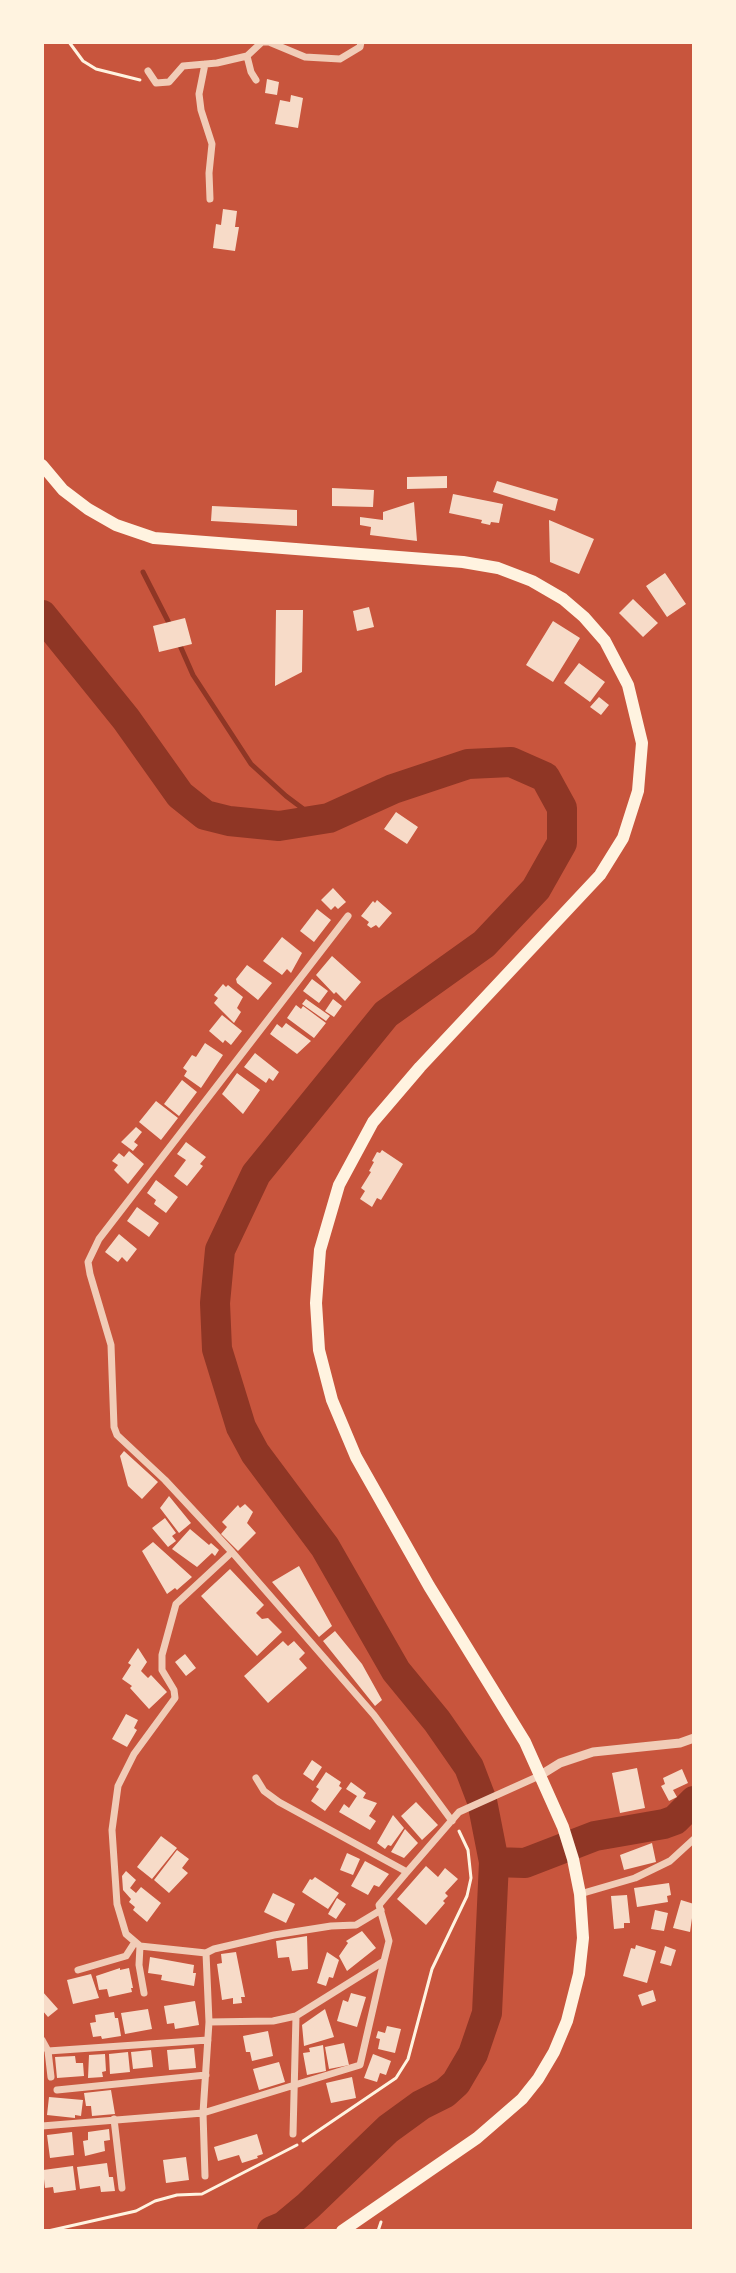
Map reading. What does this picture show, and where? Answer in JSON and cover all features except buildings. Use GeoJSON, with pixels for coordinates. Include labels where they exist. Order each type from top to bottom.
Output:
{"type":"FeatureCollection","features":[{"type":"Feature","properties":{"kind":"highway"},"geometry":{"type":"LineString","coordinates":[[42,465],[63,490],[88,509],[116,525],[154,538],[463,562],[498,568],[532,581],[563,599],[605,641],[628,685],[642,743],[638,791],[623,838],[600,875],[420,1067],[373,1122],[345,1172],[328,1216],[320,1250],[317,1290],[319,1350],[332,1400],[356,1457],[429,1586],[525,1742],[563,1827],[573,1859],[580,1894],[583,1938],[579,1974],[567,2021],[554,2052],[522,2099],[488,2130],[342,2231]]}},
{"type":"Feature","properties":{"kind":"street"},"geometry":{"type":"LineString","coordinates":[[148,71],[156,83],[169,82],[183,66],[247,56],[262,42],[305,57],[340,59],[360,47],[361,42]]}},
{"type":"Feature","properties":{"kind":"street"},"geometry":{"type":"LineString","coordinates":[[247,56],[256,80]]}},
{"type":"Feature","properties":{"kind":"street"},"geometry":{"type":"LineString","coordinates":[[205,64],[199,94],[212,144],[210,199]]}},
{"type":"Feature","properties":{"kind":"street"},"geometry":{"type":"LineString","coordinates":[[348,916],[99,1239],[88,1262],[92,1286],[111,1345],[114,1427],[117,1435],[165,1480],[232,1552],[374,1715],[452,1821]]}},
{"type":"Feature","properties":{"kind":"street"},"geometry":{"type":"LineString","coordinates":[[232,1552],[176,1604],[162,1655],[162,1670],[174,1690],[175,1698],[134,1754],[118,1786],[112,1830],[117,1904],[126,1934],[138,1944],[206,1953],[274,1935],[356,1925],[381,1910]]}},
{"type":"Feature","properties":{"kind":"street"},"geometry":{"type":"LineString","coordinates":[[42,2126],[203,2113],[360,2065],[389,1941],[379,1905],[459,1812],[539,1776],[560,1763],[593,1752],[680,1743],[694,1738]]}},
{"type":"Feature","properties":{"kind":"street"},"geometry":{"type":"LineString","coordinates":[[256,1778],[264,1791],[279,1802],[407,1872]]}},
{"type":"Feature","properties":{"kind":"street"},"geometry":{"type":"LineString","coordinates":[[580,1894],[635,1878],[670,1861],[694,1839]]}},
{"type":"Feature","properties":{"kind":"street"},"geometry":{"type":"LineString","coordinates":[[78,1970],[126,1956],[138,1944]]}},
{"type":"Feature","properties":{"kind":"street"},"geometry":{"type":"LineString","coordinates":[[138,1944],[144,1993]]}},
{"type":"Feature","properties":{"kind":"street"},"geometry":{"type":"LineString","coordinates":[[205,2176],[203,2113],[209,2022],[206,1953]]}},
{"type":"Feature","properties":{"kind":"street"},"geometry":{"type":"LineString","coordinates":[[209,2022],[273,2021],[296,2016],[384,1961]]}},
{"type":"Feature","properties":{"kind":"street"},"geometry":{"type":"LineString","coordinates":[[293,2134],[296,2016]]}},
{"type":"Feature","properties":{"kind":"street"},"geometry":{"type":"LineString","coordinates":[[42,2040],[48,2051],[51,2077]]}},
{"type":"Feature","properties":{"kind":"street"},"geometry":{"type":"LineString","coordinates":[[48,2051],[208,2040]]}},
{"type":"Feature","properties":{"kind":"street"},"geometry":{"type":"LineString","coordinates":[[57,2090],[206,2075]]}},
{"type":"Feature","properties":{"kind":"street"},"geometry":{"type":"LineString","coordinates":[[114,2119],[122,2188]]}},
{"type":"Feature","properties":{"kind":"path"},"geometry":{"type":"LineString","coordinates":[[69,42],[83,61],[96,69],[156,83]]}},
{"type":"Feature","properties":{"kind":"waterway"},"geometry":{"type":"LineString","coordinates":[[143,572],[170,625]]}},
{"type":"Feature","properties":{"kind":"waterway"},"geometry":{"type":"LineString","coordinates":[[42,615],[126,719],[180,795],[205,815],[229,821],[279,826],[329,818],[393,789],[468,764],[511,762],[545,777],[562,808],[562,843],[536,889],[484,944],[386,1014],[256,1174],[220,1250],[215,1303],[217,1349],[241,1427],[255,1453],[325,1547],[396,1671],[469,1767],[482,1801],[494,1862],[487,2013],[473,2054],[456,2083],[388,2129],[308,2206],[284,2226],[272,2231]]}},
{"type":"Feature","properties":{"kind":"waterway"},"geometry":{"type":"LineString","coordinates":[[178,641],[193,675],[251,764],[318,820]]}},
{"type":"Feature","properties":{"kind":"waterway"},"geometry":{"type":"LineString","coordinates":[[494,1862],[525,1863],[595,1836],[664,1824],[675,1820],[694,1801]]}}]}
